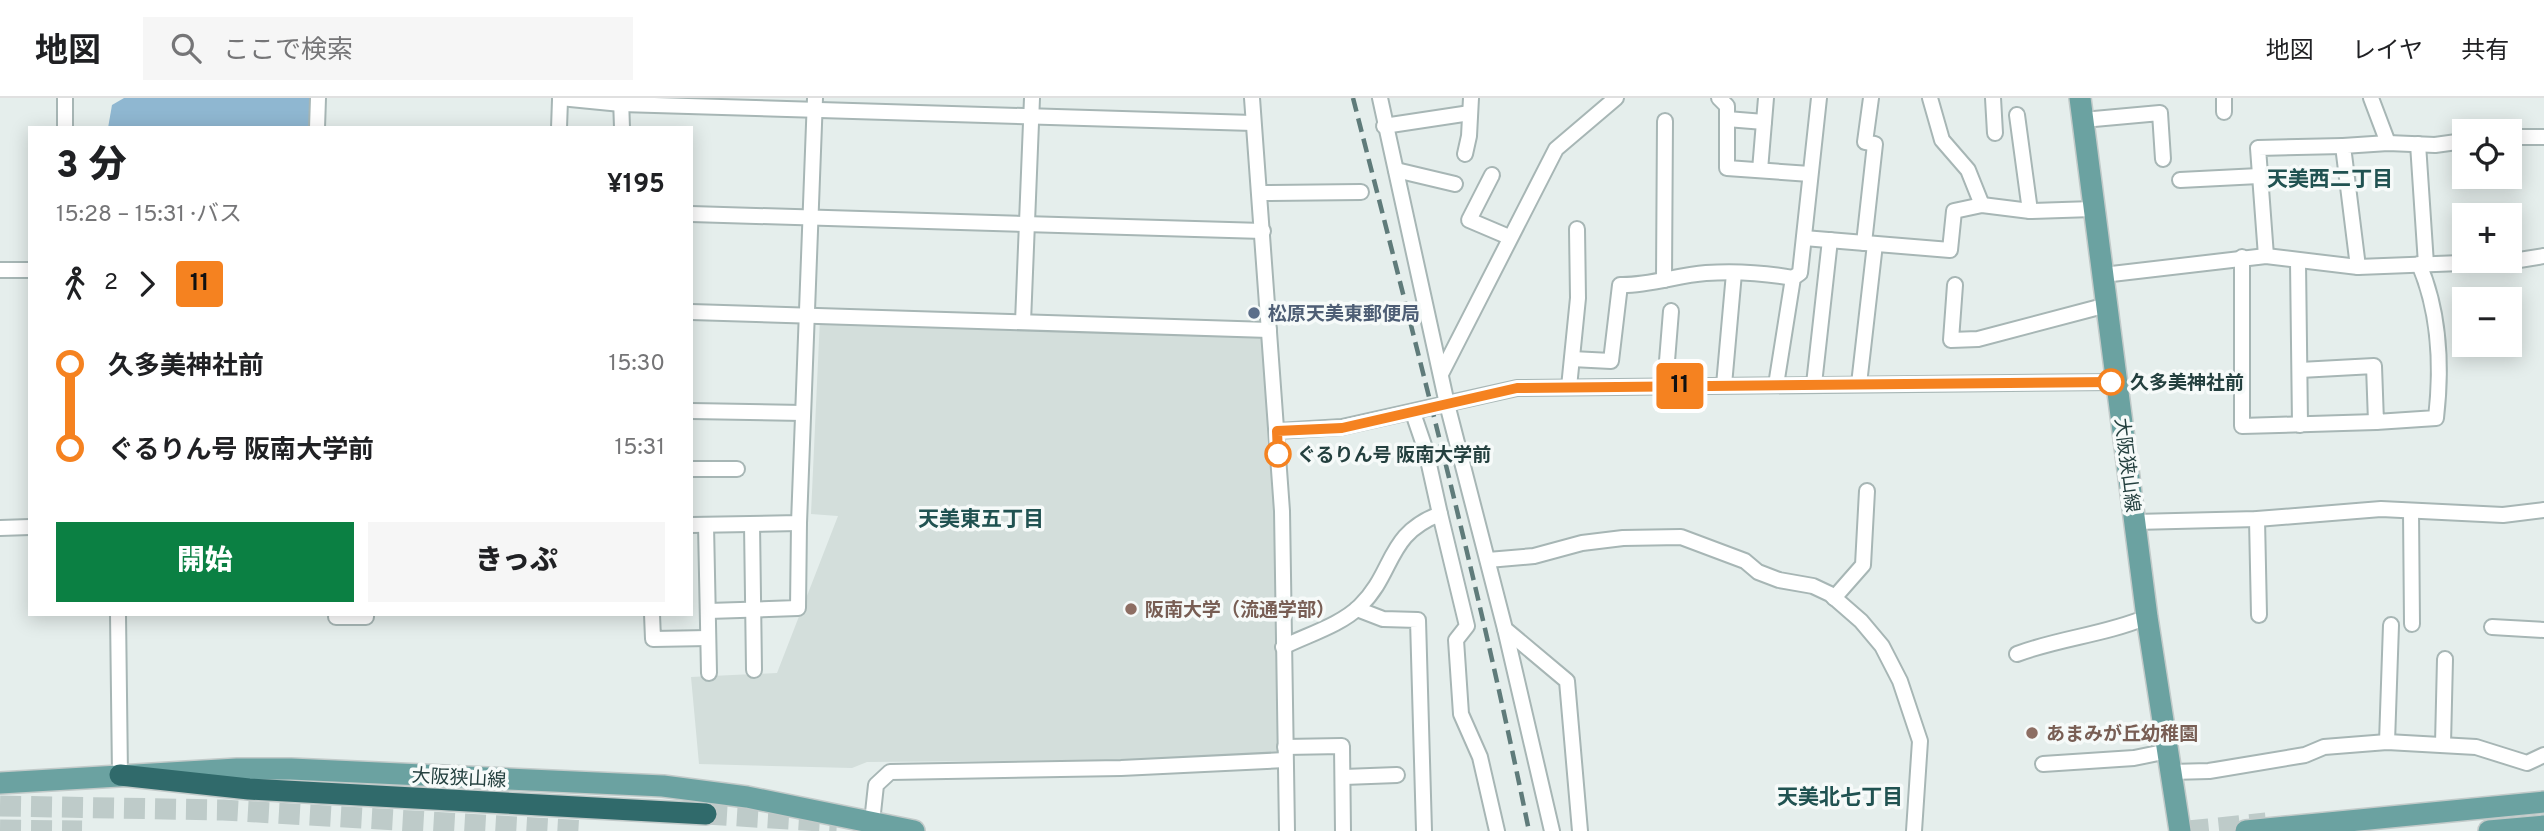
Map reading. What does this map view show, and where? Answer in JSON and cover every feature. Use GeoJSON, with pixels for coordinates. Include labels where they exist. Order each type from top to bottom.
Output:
{"type":"FeatureCollection","features":[{"type":"Feature","properties":{"kind":"highway"},"geometry":{"type":"LineString","coordinates":[[120,775],[249,789],[706,814]]}},
{"type":"Feature","properties":{"kind":"main road","name":"大阪狭山線"},"geometry":{"type":"LineString","coordinates":[[2080,98],[2147,617],[2180,831]]}},
{"type":"Feature","properties":{"kind":"main road","name":"大阪狭山線"},"geometry":{"type":"LineString","coordinates":[[0,783],[120,775],[291,769],[663,786],[747,797],[914,831]]}},
{"type":"Feature","properties":{"kind":"main road"},"geometry":{"type":"LineString","coordinates":[[2246,831],[2544,802]]}},
{"type":"Feature","properties":{"kind":"main road"},"geometry":{"type":"LineString","coordinates":[[2489,831],[2544,826]]}},
{"type":"Feature","properties":{"kind":"street"},"geometry":{"type":"LineString","coordinates":[[65,98],[65,126]]}},
{"type":"Feature","properties":{"kind":"street"},"geometry":{"type":"LineString","coordinates":[[317,126],[318,98]]}},
{"type":"Feature","properties":{"kind":"street"},"geometry":{"type":"LineString","coordinates":[[1023,322],[1032,98]]}},
{"type":"Feature","properties":{"kind":"street"},"geometry":{"type":"LineString","coordinates":[[1252,98],[1277,431],[1287,831]]}},
{"type":"Feature","properties":{"kind":"street"},"geometry":{"type":"LineString","coordinates":[[1380,98],[1447,404],[1489,560],[1552,831]]}},
{"type":"Feature","properties":{"kind":"street"},"geometry":{"type":"LineString","coordinates":[[1442,372],[1556,149],[1616,98]]}},
{"type":"Feature","properties":{"kind":"street"},"geometry":{"type":"LineString","coordinates":[[1719,98],[1727,106],[1727,168],[1811,174]]}},
{"type":"Feature","properties":{"kind":"street"},"geometry":{"type":"LineString","coordinates":[[1760,170],[1766,98]]}},
{"type":"Feature","properties":{"kind":"street"},"geometry":{"type":"LineString","coordinates":[[1572,359],[1611,361],[1620,285],[1636,286],[1706,273],[1770,274],[1793,278],[1800,273],[1819,98]]}},
{"type":"Feature","properties":{"kind":"street"},"geometry":{"type":"LineString","coordinates":[[1859,384],[1870,243],[1874,144],[1865,142],[1871,98]]}},
{"type":"Feature","properties":{"kind":"street"},"geometry":{"type":"LineString","coordinates":[[1930,98],[1942,140],[1968,170],[1982,205]]}},
{"type":"Feature","properties":{"kind":"street"},"geometry":{"type":"LineString","coordinates":[[1993,98],[1995,132]]}},
{"type":"Feature","properties":{"kind":"street"},"geometry":{"type":"LineString","coordinates":[[2371,98],[2388,143]]}},
{"type":"Feature","properties":{"kind":"street"},"geometry":{"type":"LineString","coordinates":[[559,126],[559,99],[815,104],[1032,117],[1253,123]]}},
{"type":"Feature","properties":{"kind":"street"},"geometry":{"type":"LineString","coordinates":[[621,101],[622,126]]}},
{"type":"Feature","properties":{"kind":"street"},"geometry":{"type":"LineString","coordinates":[[708,611],[798,608],[815,104]]}},
{"type":"Feature","properties":{"kind":"street"},"geometry":{"type":"LineString","coordinates":[[1384,126],[1470,105],[1465,154]]}},
{"type":"Feature","properties":{"kind":"street"},"geometry":{"type":"LineString","coordinates":[[2083,120],[2160,113],[2163,159]]}},
{"type":"Feature","properties":{"kind":"street"},"geometry":{"type":"LineString","coordinates":[[2017,115],[2030,211]]}},
{"type":"Feature","properties":{"kind":"street"},"geometry":{"type":"LineString","coordinates":[[1727,119],[1764,122]]}},
{"type":"Feature","properties":{"kind":"street"},"geometry":{"type":"LineString","coordinates":[[1664,280],[1665,121]]}},
{"type":"Feature","properties":{"kind":"street"},"geometry":{"type":"LineString","coordinates":[[2522,136],[2544,136]]}},
{"type":"Feature","properties":{"kind":"street"},"geometry":{"type":"LineString","coordinates":[[2266,256],[2258,149],[2452,142]]}},
{"type":"Feature","properties":{"kind":"street"},"geometry":{"type":"LineString","coordinates":[[2242,257],[2242,426],[2436,418],[2438,340],[2423,264],[2418,144]]}},
{"type":"Feature","properties":{"kind":"street"},"geometry":{"type":"LineString","coordinates":[[2343,146],[2358,267]]}},
{"type":"Feature","properties":{"kind":"street"},"geometry":{"type":"LineString","coordinates":[[1396,170],[1455,184]]}},
{"type":"Feature","properties":{"kind":"street"},"geometry":{"type":"LineString","coordinates":[[1492,175],[1469,220],[1509,237]]}},
{"type":"Feature","properties":{"kind":"street"},"geometry":{"type":"LineString","coordinates":[[2180,180],[2259,176]]}},
{"type":"Feature","properties":{"kind":"street"},"geometry":{"type":"LineString","coordinates":[[1261,193],[1361,192]]}},
{"type":"Feature","properties":{"kind":"street"},"geometry":{"type":"LineString","coordinates":[[1804,238],[1950,250],[1954,211],[1982,205],[2030,211],[2093,209]]}},
{"type":"Feature","properties":{"kind":"street"},"geometry":{"type":"LineString","coordinates":[[693,214],[1263,231]]}},
{"type":"Feature","properties":{"kind":"street"},"geometry":{"type":"LineString","coordinates":[[1569,387],[1578,298],[1577,229]]}},
{"type":"Feature","properties":{"kind":"street"},"geometry":{"type":"LineString","coordinates":[[1814,384],[1830,240]]}},
{"type":"Feature","properties":{"kind":"street"},"geometry":{"type":"LineString","coordinates":[[2103,275],[2242,257],[2266,256],[2298,262],[2358,267],[2513,261],[2544,256]]}},
{"type":"Feature","properties":{"kind":"street"},"geometry":{"type":"LineString","coordinates":[[2298,262],[2300,425]]}},
{"type":"Feature","properties":{"kind":"street"},"geometry":{"type":"LineString","coordinates":[[0,270],[28,270]]}},
{"type":"Feature","properties":{"kind":"street"},"geometry":{"type":"LineString","coordinates":[[1724,385],[1734,273]]}},
{"type":"Feature","properties":{"kind":"street"},"geometry":{"type":"LineString","coordinates":[[1776,385],[1793,278]]}},
{"type":"Feature","properties":{"kind":"street"},"geometry":{"type":"LineString","coordinates":[[1955,285],[1951,340],[1978,339],[2107,305]]}},
{"type":"Feature","properties":{"kind":"street"},"geometry":{"type":"LineString","coordinates":[[1665,386],[1671,311]]}},
{"type":"Feature","properties":{"kind":"street"},"geometry":{"type":"LineString","coordinates":[[693,312],[1269,330]]}},
{"type":"Feature","properties":{"kind":"street"},"geometry":{"type":"LineString","coordinates":[[2300,370],[2374,366],[2376,422]]}},
{"type":"Feature","properties":{"kind":"street"},"geometry":{"type":"LineString","coordinates":[[1277,431],[1342,428],[1517,388],[2118,382]]}},
{"type":"Feature","properties":{"kind":"street"},"geometry":{"type":"LineString","coordinates":[[693,411],[803,414]]}},
{"type":"Feature","properties":{"kind":"street"},"geometry":{"type":"LineString","coordinates":[[1413,413],[1426,451],[1467,625],[1456,640],[1461,714],[1480,757],[1497,831]]}},
{"type":"Feature","properties":{"kind":"street"},"geometry":{"type":"LineString","coordinates":[[693,469],[737,469]]}},
{"type":"Feature","properties":{"kind":"street"},"geometry":{"type":"LineString","coordinates":[[1834,598],[1863,565],[1867,491]]}},
{"type":"Feature","properties":{"kind":"street"},"geometry":{"type":"LineString","coordinates":[[2135,522],[2257,519],[2381,509],[2503,515],[2544,510]]}},
{"type":"Feature","properties":{"kind":"street"},"geometry":{"type":"LineString","coordinates":[[2411,511],[2412,624]]}},
{"type":"Feature","properties":{"kind":"street"},"geometry":{"type":"LineString","coordinates":[[1283,647],[1357,609],[1374,590],[1399,540],[1423,520],[1440,514]]}},
{"type":"Feature","properties":{"kind":"street"},"geometry":{"type":"LineString","coordinates":[[2257,519],[2259,615]]}},
{"type":"Feature","properties":{"kind":"street"},"geometry":{"type":"LineString","coordinates":[[709,673],[708,611],[698,525],[799,523]]}},
{"type":"Feature","properties":{"kind":"street"},"geometry":{"type":"LineString","coordinates":[[752,524],[754,670]]}},
{"type":"Feature","properties":{"kind":"street"},"geometry":{"type":"LineString","coordinates":[[0,528],[28,527]]}},
{"type":"Feature","properties":{"kind":"street"},"geometry":{"type":"LineString","coordinates":[[1489,560],[1534,556],[1582,543],[1623,538],[1681,537],[1745,561],[1758,572],[1780,580],[1813,586],[1834,598],[1861,621],[1882,646],[1900,681],[1920,741],[1914,831]]}},
{"type":"Feature","properties":{"kind":"street"},"geometry":{"type":"LineString","coordinates":[[1357,609],[1382,618],[1419,620],[1424,831]]}},
{"type":"Feature","properties":{"kind":"street"},"geometry":{"type":"LineString","coordinates":[[118,616],[120,775]]}},
{"type":"Feature","properties":{"kind":"street"},"geometry":{"type":"LineString","coordinates":[[336,617],[346,616]]}},
{"type":"Feature","properties":{"kind":"street"},"geometry":{"type":"LineString","coordinates":[[652,616],[653,639],[708,638]]}},
{"type":"Feature","properties":{"kind":"street"},"geometry":{"type":"LineString","coordinates":[[2017,654],[2120,628],[2147,617]]}},
{"type":"Feature","properties":{"kind":"street"},"geometry":{"type":"LineString","coordinates":[[2387,742],[2391,625]]}},
{"type":"Feature","properties":{"kind":"street"},"geometry":{"type":"LineString","coordinates":[[2492,626],[2544,630]]}},
{"type":"Feature","properties":{"kind":"street"},"geometry":{"type":"LineString","coordinates":[[1505,629],[1567,681],[1580,831]]}},
{"type":"Feature","properties":{"kind":"street"},"geometry":{"type":"LineString","coordinates":[[2443,744],[2445,659]]}},
{"type":"Feature","properties":{"kind":"street"},"geometry":{"type":"LineString","coordinates":[[2043,764],[2134,758],[2170,762],[2209,771],[2305,755],[2324,747],[2387,742],[2476,747],[2526,763],[2544,755]]}},
{"type":"Feature","properties":{"kind":"street"},"geometry":{"type":"LineString","coordinates":[[872,822],[876,785],[890,772],[1121,768],[1342,746],[1343,831]]}},
{"type":"Feature","properties":{"kind":"street"},"geometry":{"type":"LineString","coordinates":[[1343,777],[1397,775]]}},
{"type":"Feature","properties":{"kind":"shaded area"},"geometry":{"type":"Polygon","coordinates":[[[820,318],[1258,333],[1265,338],[1276,494],[1280,752],[1276,755],[1227,759],[867,762],[852,768],[699,764],[691,677],[777,673],[838,516],[811,514],[820,318]]]}},
{"type":"Feature","properties":{"kind":"water"},"geometry":{"type":"Polygon","coordinates":[[[124,98],[312,98],[312,126],[108,126],[112,105],[124,98]]]}},
{"type":"Feature","properties":{"kind":"tunnel"},"geometry":{"type":"LineString","coordinates":[[0,806],[223,810],[586,831]]}},
{"type":"Feature","properties":{"kind":"tunnel"},"geometry":{"type":"LineString","coordinates":[[706,814],[837,822]]}},
{"type":"Feature","properties":{"kind":"tunnel"},"geometry":{"type":"LineString","coordinates":[[2188,831],[2266,823]]}},
{"type":"Feature","properties":{"kind":"tunnel"},"geometry":{"type":"LineString","coordinates":[[0,830],[82,831]]}},
{"type":"Feature","properties":{"kind":"railway"},"geometry":{"type":"LineString","coordinates":[[1353,98],[1468,555],[1529,831]]}},
{"type":"Feature","properties":{"kind":"bus line","name":"11"},"geometry":{"type":"LineString","coordinates":[[1278,454],[1277,431],[1342,428],[1517,388],[2111,382]]}},
{"type":"Feature","properties":{"kind":"place","name":"松原天美東郵便局"},"geometry":{"type":"Point","coordinates":[1254,313]}},
{"type":"Feature","properties":{"kind":"place","name":"久多美神社前"},"geometry":{"type":"Point","coordinates":[2111,382]}},
{"type":"Feature","properties":{"kind":"place","name":"ぐるりん号 阪南大学前"},"geometry":{"type":"Point","coordinates":[1278,454]}},
{"type":"Feature","properties":{"kind":"place","name":"阪南大学（流通学部）"},"geometry":{"type":"Point","coordinates":[1131,609]}},
{"type":"Feature","properties":{"kind":"place","name":"あまみが丘幼稚園"},"geometry":{"type":"Point","coordinates":[2032,733]}},
{"type":"Feature","properties":{"kind":"district","name":"天美西二丁目"},"geometry":{"type":"Point","coordinates":[2330,179]}},
{"type":"Feature","properties":{"kind":"district","name":"天美東五丁目"},"geometry":{"type":"Point","coordinates":[981,519]}},
{"type":"Feature","properties":{"kind":"district","name":"天美北七丁目"},"geometry":{"type":"Point","coordinates":[1840,797]}}]}
